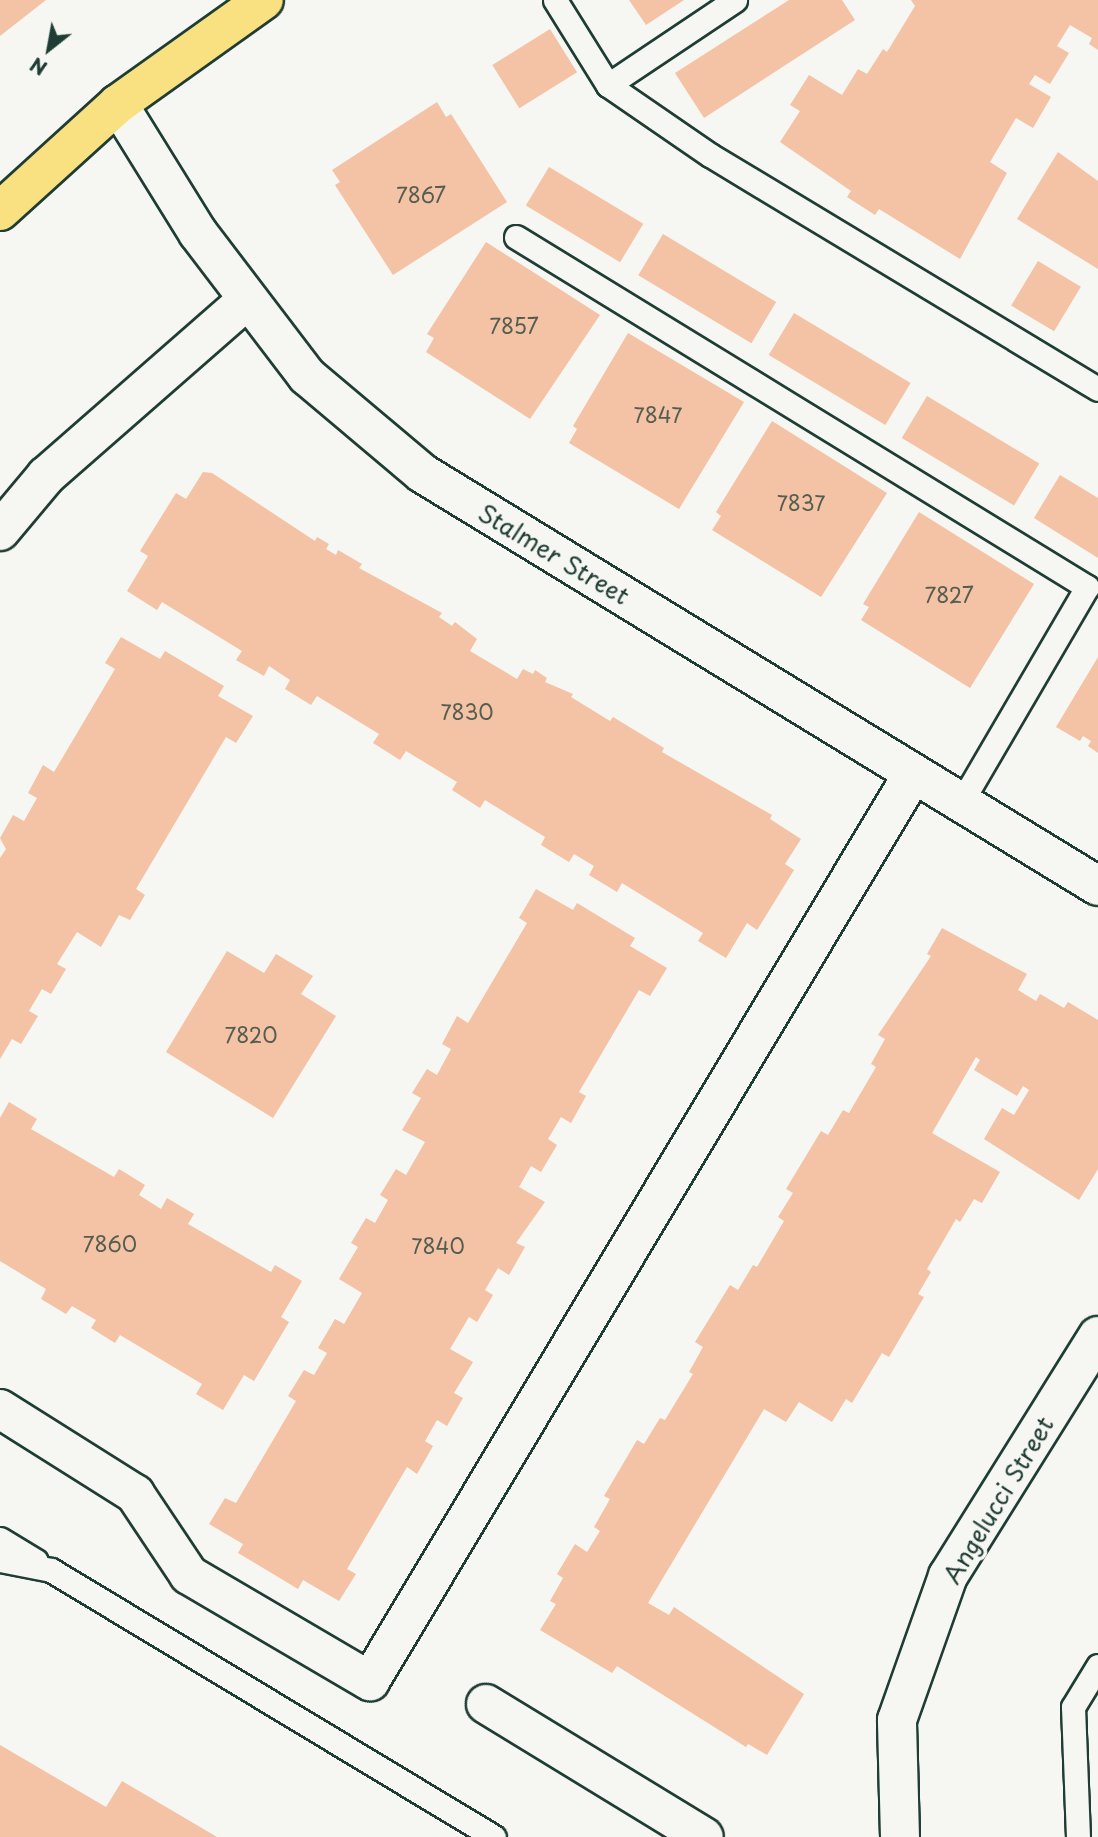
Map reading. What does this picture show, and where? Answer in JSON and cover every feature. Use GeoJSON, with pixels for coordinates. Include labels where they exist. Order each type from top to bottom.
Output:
{"type":"FeatureCollection","features":[{"type":"Feature","properties":{"kind":"main road"},"geometry":{"type":"LineString","coordinates":[[0,211],[118,104],[264,0]]}},
{"type":"Feature","properties":{"kind":"street","name":"Stalmer Street"},"geometry":{"type":"LineString","coordinates":[[118,104],[246,301],[307,376],[422,473],[1098,886]]}},
{"type":"Feature","properties":{"kind":"street"},"geometry":{"type":"LineString","coordinates":[[0,531],[46,476],[246,301]]}},
{"type":"Feature","properties":{"kind":"street"},"geometry":{"type":"LineString","coordinates":[[0,1409],[135,1494],[189,1575],[370,1681],[913,774]]}},
{"type":"Feature","properties":{"kind":"street","name":"Angelucci Street"},"geometry":{"type":"LineString","coordinates":[[900,1837],[897,1720],[948,1576],[1098,1336]]}},
{"type":"Feature","properties":{"kind":"street"},"geometry":{"type":"LineString","coordinates":[[486,1704],[704,1837]]}},
{"type":"Feature","properties":{"kind":"lane"},"geometry":{"type":"LineString","coordinates":[[555,0],[608,85],[710,155],[1098,389]]}},
{"type":"Feature","properties":{"kind":"lane"},"geometry":{"type":"LineString","coordinates":[[608,85],[735,0]]}},
{"type":"Feature","properties":{"kind":"lane"},"geometry":{"type":"LineString","coordinates":[[516,237],[1087,587],[961,803]]}},
{"type":"Feature","properties":{"kind":"lane"},"geometry":{"type":"LineString","coordinates":[[0,1539],[494,1837]]}},
{"type":"Feature","properties":{"kind":"lane"},"geometry":{"type":"LineString","coordinates":[[0,1560],[51,1570]]}},
{"type":"Feature","properties":{"kind":"lane"},"geometry":{"type":"LineString","coordinates":[[1078,1837],[1073,1707],[1098,1666]]}},
{"type":"Feature","properties":{"kind":"building"},"geometry":{"type":"Polygon","coordinates":[[[0,0],[46,0],[0,36],[0,0]]]}},
{"type":"Feature","properties":{"kind":"building"},"geometry":{"type":"Polygon","coordinates":[[[629,0],[684,0],[646,25],[629,0]]]}},
{"type":"Feature","properties":{"kind":"building"},"geometry":{"type":"Polygon","coordinates":[[[789,0],[842,0],[855,20],[704,118],[675,73],[789,0]]]}},
{"type":"Feature","properties":{"kind":"building"},"geometry":{"type":"Polygon","coordinates":[[[911,0],[1098,0],[1098,50],[1089,44],[1092,38],[1070,25],[1057,46],[1069,53],[1050,84],[1035,75],[1029,84],[1051,97],[1033,128],[1016,118],[990,162],[1007,173],[960,259],[879,209],[875,215],[847,197],[851,191],[780,142],[800,111],[790,105],[809,75],[842,95],[858,69],[867,74],[883,49],[887,52],[915,6],[911,0]]]}},
{"type":"Feature","properties":{"kind":"building"},"geometry":{"type":"Polygon","coordinates":[[[550,29],[577,72],[519,108],[492,65],[550,29]]]}},
{"type":"Feature","properties":{"kind":"building"},"geometry":{"type":"Polygon","coordinates":[[[437,102],[446,117],[451,114],[507,202],[393,275],[335,185],[340,182],[332,170],[437,102]]]}},
{"type":"Feature","properties":{"kind":"building"},"geometry":{"type":"Polygon","coordinates":[[[1058,152],[1098,181],[1098,269],[1017,219],[1058,152]]]}},
{"type":"Feature","properties":{"kind":"building"},"geometry":{"type":"Polygon","coordinates":[[[549,167],[643,224],[620,262],[526,206],[549,167]]]}},
{"type":"Feature","properties":{"kind":"building"},"geometry":{"type":"Polygon","coordinates":[[[663,234],[776,302],[751,343],[638,275],[663,234]]]}},
{"type":"Feature","properties":{"kind":"building"},"geometry":{"type":"Polygon","coordinates":[[[486,242],[600,315],[530,419],[426,352],[434,338],[427,334],[486,242]]]}},
{"type":"Feature","properties":{"kind":"building"},"geometry":{"type":"Polygon","coordinates":[[[1038,261],[1081,287],[1054,331],[1011,306],[1038,261]]]}},
{"type":"Feature","properties":{"kind":"building"},"geometry":{"type":"Polygon","coordinates":[[[794,313],[911,383],[885,425],[769,355],[794,313]]]}},
{"type":"Feature","properties":{"kind":"building"},"geometry":{"type":"Polygon","coordinates":[[[628,333],[744,402],[679,509],[569,443],[577,429],[573,426],[628,333]]]}},
{"type":"Feature","properties":{"kind":"building"},"geometry":{"type":"Polygon","coordinates":[[[927,396],[1039,463],[1014,505],[902,438],[927,396]]]}},
{"type":"Feature","properties":{"kind":"building"},"geometry":{"type":"Polygon","coordinates":[[[772,421],[887,493],[821,597],[712,530],[721,516],[716,512],[772,421]]]}},
{"type":"Feature","properties":{"kind":"building"},"geometry":{"type":"Polygon","coordinates":[[[203,472],[212,473],[315,541],[317,537],[329,544],[326,549],[336,555],[338,550],[362,564],[359,568],[442,613],[439,617],[452,626],[455,622],[477,639],[470,651],[517,679],[523,669],[533,674],[535,670],[547,678],[545,682],[573,694],[571,697],[610,721],[613,717],[664,748],[662,752],[772,815],[770,819],[801,839],[785,864],[794,870],[757,930],[747,923],[726,958],[698,941],[703,933],[622,883],[617,892],[589,875],[594,866],[574,854],[569,862],[541,845],[545,837],[485,800],[480,808],[452,790],[457,782],[406,751],[400,760],[373,743],[379,734],[317,696],[311,705],[285,689],[290,680],[269,666],[264,676],[236,660],[242,651],[162,602],[157,610],[127,591],[148,556],[140,551],[176,493],[186,499],[203,472]]]}},
{"type":"Feature","properties":{"kind":"building"},"geometry":{"type":"Polygon","coordinates":[[[1060,475],[1098,498],[1098,558],[1034,518],[1060,475]]]}},
{"type":"Feature","properties":{"kind":"building"},"geometry":{"type":"Polygon","coordinates":[[[919,512],[1034,584],[970,688],[861,620],[869,607],[863,604],[919,512]]]}},
{"type":"Feature","properties":{"kind":"building"},"geometry":{"type":"Polygon","coordinates":[[[121,637],[160,659],[165,651],[224,686],[218,696],[253,716],[236,743],[226,737],[136,889],[145,895],[130,920],[119,915],[101,947],[77,932],[57,964],[66,969],[51,994],[42,989],[29,1011],[38,1016],[21,1044],[12,1039],[0,1059],[0,858],[6,849],[0,838],[13,815],[24,821],[37,798],[28,793],[43,765],[54,772],[115,669],[105,663],[121,637]]]}},
{"type":"Feature","properties":{"kind":"building"},"geometry":{"type":"Polygon","coordinates":[[[1098,657],[1098,753],[1088,746],[1091,741],[1083,736],[1080,741],[1056,727],[1098,657]]]}},
{"type":"Feature","properties":{"kind":"building"},"geometry":{"type":"Polygon","coordinates":[[[536,889],[573,910],[577,903],[635,938],[630,946],[667,968],[650,996],[639,990],[579,1092],[586,1096],[571,1123],[561,1117],[548,1139],[557,1145],[541,1172],[531,1166],[519,1187],[545,1202],[516,1243],[525,1247],[509,1275],[498,1268],[485,1290],[493,1295],[477,1322],[469,1317],[450,1349],[473,1362],[454,1393],[463,1398],[447,1426],[437,1420],[425,1441],[433,1446],[417,1474],[407,1467],[347,1569],[356,1574],[339,1601],[303,1580],[298,1589],[238,1553],[243,1544],[209,1524],[225,1498],[236,1503],[296,1401],[288,1396],[304,1370],[314,1375],[327,1353],[318,1348],[335,1319],[344,1324],[362,1293],[339,1279],[358,1247],[351,1243],[366,1218],[375,1223],[388,1200],[380,1195],[396,1169],[406,1175],[425,1142],[402,1130],[421,1098],[412,1093],[427,1069],[437,1075],[451,1049],[442,1044],[457,1016],[468,1023],[527,923],[519,918],[536,889]]]}},
{"type":"Feature","properties":{"kind":"building"},"geometry":{"type":"Polygon","coordinates":[[[942,928],[1027,974],[1018,990],[1036,1001],[1040,994],[1064,1008],[1068,1002],[1098,1020],[1098,1169],[1079,1200],[984,1139],[1002,1108],[1014,1115],[1029,1090],[1023,1086],[1017,1096],[974,1070],[980,1060],[976,1057],[932,1133],[1000,1172],[982,1203],[974,1199],[960,1222],[956,1219],[927,1269],[931,1272],[918,1294],[924,1297],[889,1357],[882,1353],[852,1403],[846,1399],[832,1422],[799,1402],[786,1422],[764,1409],[648,1603],[669,1615],[674,1607],[804,1694],[767,1755],[748,1744],[746,1747],[617,1666],[612,1673],[540,1630],[556,1604],[550,1601],[563,1578],[557,1574],[575,1544],[587,1552],[600,1531],[594,1527],[610,1499],[604,1496],[637,1440],[644,1444],[660,1418],[665,1420],[693,1374],[689,1372],[703,1347],[695,1342],[730,1285],[738,1290],[753,1265],[757,1267],[784,1221],[778,1217],[793,1193],[786,1189],[821,1131],[828,1135],[843,1110],[849,1113],[876,1067],[871,1064],[885,1039],[878,1035],[931,956],[927,954],[942,928]]]}},
{"type":"Feature","properties":{"kind":"building"},"geometry":{"type":"Polygon","coordinates":[[[227,951],[264,973],[276,954],[313,976],[301,994],[336,1016],[273,1118],[166,1052],[227,951]]]}},
{"type":"Feature","properties":{"kind":"building"},"geometry":{"type":"Polygon","coordinates":[[[9,1102],[37,1119],[31,1129],[114,1177],[119,1169],[145,1185],[139,1195],[161,1209],[167,1198],[194,1214],[188,1224],[271,1272],[275,1265],[302,1281],[281,1317],[289,1322],[254,1381],[244,1375],[223,1410],[196,1394],[202,1384],[120,1335],[115,1343],[91,1328],[96,1320],[72,1306],[66,1314],[41,1299],[46,1289],[0,1261],[0,1118],[9,1102]]]}},
{"type":"Feature","properties":{"kind":"building"},"geometry":{"type":"Polygon","coordinates":[[[0,1745],[106,1807],[122,1781],[217,1837],[0,1837],[0,1745]]]}}]}
